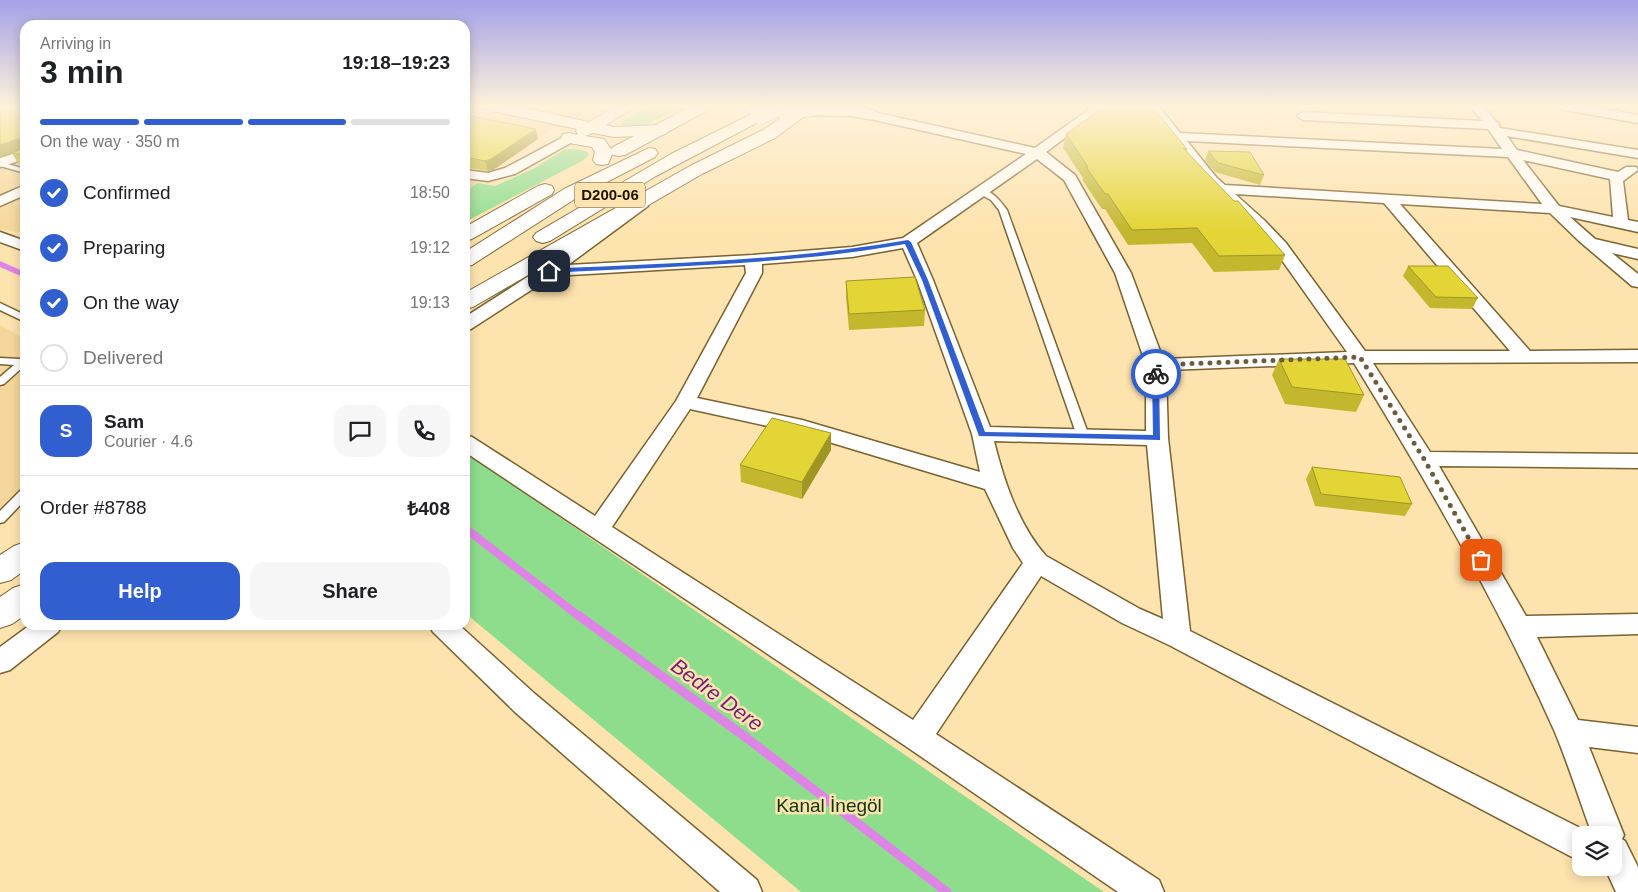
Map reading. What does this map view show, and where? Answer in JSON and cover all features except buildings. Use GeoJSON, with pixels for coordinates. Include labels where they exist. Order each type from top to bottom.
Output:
{"type":"FeatureCollection","features":[{"type":"Feature","properties":{"kind":"main road"},"geometry":{"type":"LineString","coordinates":[[600,147],[604,152],[602,160]]}},
{"type":"Feature","properties":{"kind":"main road"},"geometry":{"type":"LineString","coordinates":[[470,232],[628,147]]}},
{"type":"Feature","properties":{"kind":"main road","name":"D200-06"},"geometry":{"type":"LineString","coordinates":[[470,258],[578,189],[667,147]]}},
{"type":"Feature","properties":{"kind":"main road","name":"D200-06"},"geometry":{"type":"LineString","coordinates":[[470,282],[692,147]]}},
{"type":"Feature","properties":{"kind":"main road"},"geometry":{"type":"LineString","coordinates":[[470,299],[679,180],[744,147]]}},
{"type":"Feature","properties":{"kind":"main road"},"geometry":{"type":"LineString","coordinates":[[0,615],[20,601]]}},
{"type":"Feature","properties":{"kind":"main road"},"geometry":{"type":"LineString","coordinates":[[0,623],[20,609]]}},
{"type":"Feature","properties":{"kind":"street"},"geometry":{"type":"LineString","coordinates":[[470,175],[488,177],[510,171],[547,147]]}},
{"type":"Feature","properties":{"kind":"street"},"geometry":{"type":"LineString","coordinates":[[1018,147],[1038,153],[1070,178],[1123,273],[1156,365],[1157,438],[1178,637]]}},
{"type":"Feature","properties":{"kind":"street"},"geometry":{"type":"LineString","coordinates":[[549,271],[753,260],[852,252],[908,242],[1047,147]]}},
{"type":"Feature","properties":{"kind":"street"},"geometry":{"type":"LineString","coordinates":[[1185,147],[1211,180],[1280,246],[1360,357],[1424,459],[1519,627],[1569,732],[1605,826]]}},
{"type":"Feature","properties":{"kind":"street"},"geometry":{"type":"LineString","coordinates":[[1381,147],[1511,153],[1631,172]]}},
{"type":"Feature","properties":{"kind":"street"},"geometry":{"type":"LineString","coordinates":[[1507,147],[1554,209],[1638,282]]}},
{"type":"Feature","properties":{"kind":"street"},"geometry":{"type":"LineString","coordinates":[[1597,147],[1638,154]]}},
{"type":"Feature","properties":{"kind":"street"},"geometry":{"type":"LineString","coordinates":[[0,164],[20,156]]}},
{"type":"Feature","properties":{"kind":"street"},"geometry":{"type":"LineString","coordinates":[[1621,223],[1616,180],[1631,172]]}},
{"type":"Feature","properties":{"kind":"street"},"geometry":{"type":"LineString","coordinates":[[470,322],[549,271],[679,180]]}},
{"type":"Feature","properties":{"kind":"street"},"geometry":{"type":"LineString","coordinates":[[1221,189],[1554,209],[1638,227]]}},
{"type":"Feature","properties":{"kind":"street"},"geometry":{"type":"LineString","coordinates":[[0,202],[20,192]]}},
{"type":"Feature","properties":{"kind":"street"},"geometry":{"type":"LineString","coordinates":[[1387,198],[1524,356]]}},
{"type":"Feature","properties":{"kind":"street"},"geometry":{"type":"LineString","coordinates":[[0,237],[20,244]]}},
{"type":"Feature","properties":{"kind":"street"},"geometry":{"type":"LineString","coordinates":[[908,242],[925,280],[982,434],[994,484],[1025,548],[1038,562],[1131,616],[1178,637],[1572,840]]}},
{"type":"Feature","properties":{"kind":"street"},"geometry":{"type":"LineString","coordinates":[[1592,244],[1638,254]]}},
{"type":"Feature","properties":{"kind":"street"},"geometry":{"type":"LineString","coordinates":[[598,529],[685,402],[754,273],[753,260]]}},
{"type":"Feature","properties":{"kind":"street"},"geometry":{"type":"LineString","coordinates":[[1156,365],[1360,357],[1638,356]]}},
{"type":"Feature","properties":{"kind":"street"},"geometry":{"type":"LineString","coordinates":[[685,402],[717,407],[794,426],[894,453],[994,484]]}},
{"type":"Feature","properties":{"kind":"street"},"geometry":{"type":"LineString","coordinates":[[982,434],[1157,438]]}},
{"type":"Feature","properties":{"kind":"street"},"geometry":{"type":"LineString","coordinates":[[470,445],[1147,892]]}},
{"type":"Feature","properties":{"kind":"street"},"geometry":{"type":"LineString","coordinates":[[1424,459],[1638,461]]}},
{"type":"Feature","properties":{"kind":"street"},"geometry":{"type":"LineString","coordinates":[[916,738],[1038,562]]}},
{"type":"Feature","properties":{"kind":"street"},"geometry":{"type":"LineString","coordinates":[[1519,627],[1638,624]]}},
{"type":"Feature","properties":{"kind":"street"},"geometry":{"type":"LineString","coordinates":[[0,662],[42,630]]}},
{"type":"Feature","properties":{"kind":"street"},"geometry":{"type":"LineString","coordinates":[[447,630],[525,703],[745,892]]}},
{"type":"Feature","properties":{"kind":"street"},"geometry":{"type":"LineString","coordinates":[[1569,732],[1638,740]]}},
{"type":"Feature","properties":{"kind":"lane"},"geometry":{"type":"LineString","coordinates":[[0,164],[20,170]]}},
{"type":"Feature","properties":{"kind":"lane"},"geometry":{"type":"LineString","coordinates":[[982,192],[998,201],[1003,210],[1083,436]]}},
{"type":"Feature","properties":{"kind":"lane"},"geometry":{"type":"LineString","coordinates":[[0,306],[20,316]]}},
{"type":"Feature","properties":{"kind":"lane"},"geometry":{"type":"LineString","coordinates":[[0,361],[20,361]]}},
{"type":"Feature","properties":{"kind":"lane"},"geometry":{"type":"LineString","coordinates":[[0,382],[20,364]]}},
{"type":"Feature","properties":{"kind":"lane"},"geometry":{"type":"LineString","coordinates":[[0,519],[20,498]]}},
{"type":"Feature","properties":{"kind":"shaded area"},"geometry":{"type":"Polygon","coordinates":[[[0,147],[20,147],[20,232],[0,229],[0,147]]]}},
{"type":"Feature","properties":{"kind":"shaded area"},"geometry":{"type":"Polygon","coordinates":[[[470,147],[525,147],[470,187],[470,147]]]}},
{"type":"Feature","properties":{"kind":"shaded area"},"geometry":{"type":"Polygon","coordinates":[[[0,325],[20,336],[20,503],[0,516],[0,325]]]}},
{"type":"Feature","properties":{"kind":"green space"},"geometry":{"type":"Polygon","coordinates":[[[565,149],[577,149],[588,152],[588,156],[582,161],[470,219],[470,188],[478,183],[495,186],[533,169],[565,149]]]}},
{"type":"Feature","properties":{"kind":"green space","name":"Kanal İnegöl"},"geometry":{"type":"Polygon","coordinates":[[[470,455],[1104,892],[801,892],[470,617],[470,455]]]}},
{"type":"Feature","properties":{"kind":"waterway","name":"Bedre Dere"},"geometry":{"type":"LineString","coordinates":[[0,264],[20,273]]}},
{"type":"Feature","properties":{"kind":"waterway","name":"Bedre Dere"},"geometry":{"type":"LineString","coordinates":[[470,532],[580,617]]}},
{"type":"Feature","properties":{"kind":"waterway","name":"Bedre Dere"},"geometry":{"type":"LineString","coordinates":[[578,615],[748,739],[947,892]]}},
{"type":"Feature","properties":{"kind":"way so far"},"geometry":{"type":"LineString","coordinates":[[1156,374],[1156,365],[1360,357],[1424,459],[1481,560]]}},
{"type":"Feature","properties":{"kind":"route"},"geometry":{"type":"LineString","coordinates":[[549,271],[753,260],[852,252],[908,242],[925,280],[982,434],[1157,438],[1156,374]]}}]}
